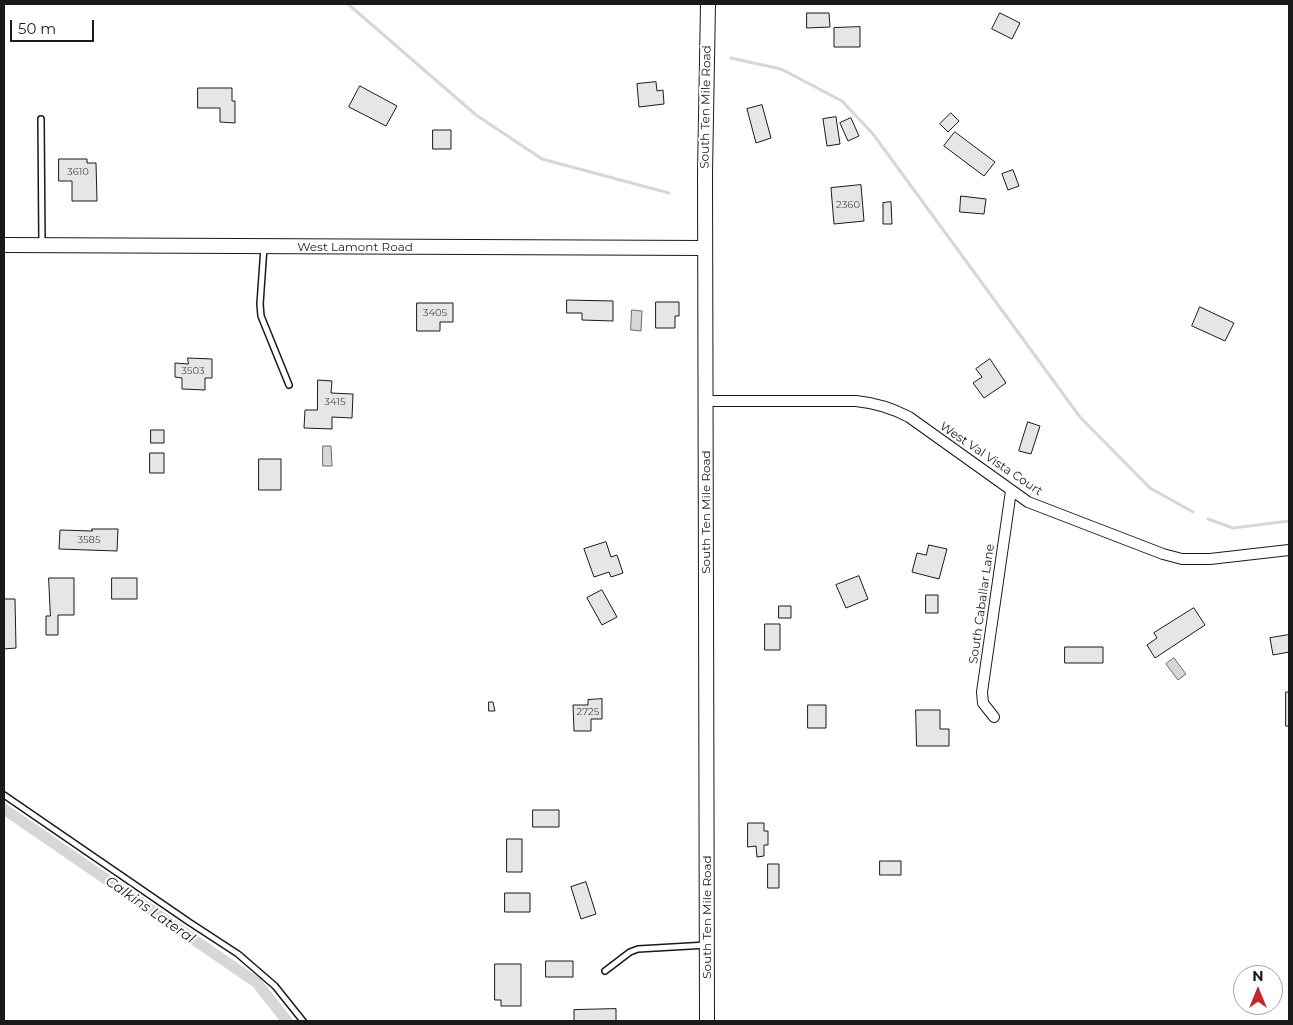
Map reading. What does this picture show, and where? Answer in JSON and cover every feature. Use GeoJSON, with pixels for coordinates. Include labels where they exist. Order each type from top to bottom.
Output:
{"type":"FeatureCollection","features":[{"type":"Feature","properties":{"kind":"main road","name":"South Ten Mile Road"},"geometry":{"type":"LineString","coordinates":[[708,4],[706,248],[708,1021]]}},
{"type":"Feature","properties":{"kind":"main road","name":"West Lamont Road"},"geometry":{"type":"LineString","coordinates":[[4,245],[706,248]]}},
{"type":"Feature","properties":{"kind":"street","name":"West Val Vista Court"},"geometry":{"type":"LineString","coordinates":[[706,401],[856,401],[885,406],[908,417],[1028,502],[1163,554],[1182,559],[1210,559],[1289,550]]}},
{"type":"Feature","properties":{"kind":"street","name":"South Caballar Lane"},"geometry":{"type":"LineString","coordinates":[[994,717],[984,703],[982,692],[1011,491]]}},
{"type":"Feature","properties":{"kind":"lane"},"geometry":{"type":"LineString","coordinates":[[41,119],[42,246]]}},
{"type":"Feature","properties":{"kind":"lane"},"geometry":{"type":"LineString","coordinates":[[264,246],[260,304],[261,316],[289,385]]}},
{"type":"Feature","properties":{"kind":"lane"},"geometry":{"type":"LineString","coordinates":[[4,795],[238,954],[275,986],[303,1021]]}},
{"type":"Feature","properties":{"kind":"lane"},"geometry":{"type":"LineString","coordinates":[[605,971],[630,952],[638,949],[707,945]]}},
{"type":"Feature","properties":{"kind":"shaded area"},"geometry":{"type":"Polygon","coordinates":[[[632,310],[642,311],[641,331],[631,330],[632,310]]]}},
{"type":"Feature","properties":{"kind":"shaded area"},"geometry":{"type":"Polygon","coordinates":[[[323,446],[331,446],[332,466],[323,466],[323,446]]]}},
{"type":"Feature","properties":{"kind":"shaded area"},"geometry":{"type":"Polygon","coordinates":[[[1174,658],[1186,674],[1178,680],[1166,664],[1174,658]]]}},
{"type":"Feature","properties":{"kind":"building"},"geometry":{"type":"Polygon","coordinates":[[[807,13],[829,13],[830,27],[807,28],[807,13]]]}},
{"type":"Feature","properties":{"kind":"building"},"geometry":{"type":"Polygon","coordinates":[[[1000,13],[1020,23],[1012,39],[992,29],[1000,13]]]}},
{"type":"Feature","properties":{"kind":"building"},"geometry":{"type":"Polygon","coordinates":[[[860,27],[860,47],[834,47],[834,28],[860,27]]]}},
{"type":"Feature","properties":{"kind":"building"},"geometry":{"type":"Polygon","coordinates":[[[656,82],[657,91],[663,90],[664,104],[639,107],[637,84],[656,82]]]}},
{"type":"Feature","properties":{"kind":"building"},"geometry":{"type":"Polygon","coordinates":[[[360,86],[397,106],[386,126],[349,107],[360,86]]]}},
{"type":"Feature","properties":{"kind":"building"},"geometry":{"type":"Polygon","coordinates":[[[198,88],[232,88],[232,101],[235,101],[235,123],[220,122],[220,108],[198,108],[198,88]]]}},
{"type":"Feature","properties":{"kind":"building"},"geometry":{"type":"Polygon","coordinates":[[[762,105],[771,138],[756,143],[747,109],[762,105]]]}},
{"type":"Feature","properties":{"kind":"building"},"geometry":{"type":"Polygon","coordinates":[[[951,113],[959,121],[948,132],[940,124],[951,113]]]}},
{"type":"Feature","properties":{"kind":"building"},"geometry":{"type":"Polygon","coordinates":[[[836,117],[840,144],[827,146],[823,119],[836,117]]]}},
{"type":"Feature","properties":{"kind":"building"},"geometry":{"type":"Polygon","coordinates":[[[851,118],[859,136],[848,141],[840,123],[851,118]]]}},
{"type":"Feature","properties":{"kind":"building"},"geometry":{"type":"Polygon","coordinates":[[[433,130],[451,130],[451,149],[433,149],[433,130]]]}},
{"type":"Feature","properties":{"kind":"building"},"geometry":{"type":"Polygon","coordinates":[[[955,132],[995,162],[984,176],[944,146],[955,132]]]}},
{"type":"Feature","properties":{"kind":"building"},"geometry":{"type":"Polygon","coordinates":[[[59,159],[87,159],[87,163],[96,163],[97,201],[72,201],[72,181],[59,181],[59,159]]]}},
{"type":"Feature","properties":{"kind":"building"},"geometry":{"type":"Polygon","coordinates":[[[1013,170],[1019,186],[1008,190],[1002,174],[1013,170]]]}},
{"type":"Feature","properties":{"kind":"building"},"geometry":{"type":"Polygon","coordinates":[[[861,185],[864,221],[834,224],[831,188],[861,185]]]}},
{"type":"Feature","properties":{"kind":"building"},"geometry":{"type":"Polygon","coordinates":[[[961,196],[986,199],[984,214],[960,212],[961,196]]]}},
{"type":"Feature","properties":{"kind":"building"},"geometry":{"type":"Polygon","coordinates":[[[891,202],[892,224],[883,224],[883,203],[891,202]]]}},
{"type":"Feature","properties":{"kind":"building"},"geometry":{"type":"Polygon","coordinates":[[[567,300],[613,301],[613,321],[582,320],[582,313],[567,313],[567,300]]]}},
{"type":"Feature","properties":{"kind":"building"},"geometry":{"type":"Polygon","coordinates":[[[656,302],[679,302],[679,316],[675,316],[675,328],[656,328],[656,302]]]}},
{"type":"Feature","properties":{"kind":"building"},"geometry":{"type":"Polygon","coordinates":[[[417,303],[453,303],[453,322],[440,322],[440,331],[417,331],[417,303]]]}},
{"type":"Feature","properties":{"kind":"building"},"geometry":{"type":"Polygon","coordinates":[[[1200,307],[1234,323],[1225,341],[1192,326],[1200,307]]]}},
{"type":"Feature","properties":{"kind":"building"},"geometry":{"type":"Polygon","coordinates":[[[188,358],[212,359],[212,378],[205,378],[205,390],[182,389],[182,378],[175,377],[175,363],[188,364],[188,358]]]}},
{"type":"Feature","properties":{"kind":"building"},"geometry":{"type":"Polygon","coordinates":[[[990,359],[1006,383],[984,398],[973,383],[982,377],[976,369],[990,359]]]}},
{"type":"Feature","properties":{"kind":"building"},"geometry":{"type":"Polygon","coordinates":[[[318,380],[332,381],[331,393],[353,394],[352,418],[332,417],[332,429],[304,428],[305,410],[317,410],[318,380]]]}},
{"type":"Feature","properties":{"kind":"building"},"geometry":{"type":"Polygon","coordinates":[[[1028,422],[1040,426],[1031,454],[1019,451],[1028,422]]]}},
{"type":"Feature","properties":{"kind":"building"},"geometry":{"type":"Polygon","coordinates":[[[151,430],[164,430],[164,443],[151,443],[151,430]]]}},
{"type":"Feature","properties":{"kind":"building"},"geometry":{"type":"Polygon","coordinates":[[[150,453],[164,453],[164,473],[150,473],[150,453]]]}},
{"type":"Feature","properties":{"kind":"building"},"geometry":{"type":"Polygon","coordinates":[[[259,459],[281,459],[281,490],[259,490],[259,459]]]}},
{"type":"Feature","properties":{"kind":"building"},"geometry":{"type":"Polygon","coordinates":[[[92,529],[118,529],[117,551],[59,549],[60,530],[92,531],[92,529]]]}},
{"type":"Feature","properties":{"kind":"building"},"geometry":{"type":"Polygon","coordinates":[[[606,542],[611,557],[617,555],[623,573],[611,577],[609,572],[594,577],[584,549],[606,542]]]}},
{"type":"Feature","properties":{"kind":"building"},"geometry":{"type":"Polygon","coordinates":[[[929,545],[947,549],[939,579],[912,572],[917,553],[926,555],[929,545]]]}},
{"type":"Feature","properties":{"kind":"building"},"geometry":{"type":"Polygon","coordinates":[[[859,576],[868,599],[846,608],[836,585],[859,576]]]}},
{"type":"Feature","properties":{"kind":"building"},"geometry":{"type":"Polygon","coordinates":[[[49,578],[74,578],[74,615],[58,615],[58,635],[46,635],[46,616],[50,616],[49,578]]]}},
{"type":"Feature","properties":{"kind":"building"},"geometry":{"type":"Polygon","coordinates":[[[112,578],[137,578],[137,599],[112,599],[112,578]]]}},
{"type":"Feature","properties":{"kind":"building"},"geometry":{"type":"Polygon","coordinates":[[[602,590],[617,617],[602,625],[587,598],[602,590]]]}},
{"type":"Feature","properties":{"kind":"building"},"geometry":{"type":"Polygon","coordinates":[[[926,595],[938,595],[938,613],[926,613],[926,595]]]}},
{"type":"Feature","properties":{"kind":"building"},"geometry":{"type":"Polygon","coordinates":[[[4,599],[15,599],[16,648],[4,649],[4,599]]]}},
{"type":"Feature","properties":{"kind":"building"},"geometry":{"type":"Polygon","coordinates":[[[779,606],[791,606],[791,618],[779,618],[779,606]]]}},
{"type":"Feature","properties":{"kind":"building"},"geometry":{"type":"Polygon","coordinates":[[[1194,608],[1205,625],[1155,658],[1147,645],[1157,638],[1154,633],[1194,608]]]}},
{"type":"Feature","properties":{"kind":"building"},"geometry":{"type":"Polygon","coordinates":[[[765,624],[780,624],[780,650],[765,650],[765,624]]]}},
{"type":"Feature","properties":{"kind":"building"},"geometry":{"type":"Polygon","coordinates":[[[1289,635],[1289,652],[1273,655],[1270,638],[1289,635]]]}},
{"type":"Feature","properties":{"kind":"building"},"geometry":{"type":"Polygon","coordinates":[[[1065,647],[1103,647],[1103,663],[1065,663],[1065,647]]]}},
{"type":"Feature","properties":{"kind":"building"},"geometry":{"type":"Polygon","coordinates":[[[1286,692],[1289,692],[1289,726],[1286,726],[1286,692]]]}},
{"type":"Feature","properties":{"kind":"building"},"geometry":{"type":"Polygon","coordinates":[[[602,699],[602,719],[591,719],[591,731],[574,731],[573,705],[588,705],[588,700],[602,699]]]}},
{"type":"Feature","properties":{"kind":"building"},"geometry":{"type":"Polygon","coordinates":[[[489,702],[493,702],[495,711],[489,711],[489,702]]]}},
{"type":"Feature","properties":{"kind":"building"},"geometry":{"type":"Polygon","coordinates":[[[808,705],[826,705],[826,728],[808,728],[808,705]]]}},
{"type":"Feature","properties":{"kind":"building"},"geometry":{"type":"Polygon","coordinates":[[[916,710],[940,710],[940,729],[949,729],[949,746],[917,746],[916,710]]]}},
{"type":"Feature","properties":{"kind":"building"},"geometry":{"type":"Polygon","coordinates":[[[533,810],[559,810],[559,827],[533,827],[533,810]]]}},
{"type":"Feature","properties":{"kind":"building"},"geometry":{"type":"Polygon","coordinates":[[[748,823],[764,823],[764,831],[768,831],[768,845],[764,845],[764,856],[757,857],[756,846],[748,847],[748,823]]]}},
{"type":"Feature","properties":{"kind":"building"},"geometry":{"type":"Polygon","coordinates":[[[507,839],[522,839],[522,872],[507,872],[507,839]]]}},
{"type":"Feature","properties":{"kind":"building"},"geometry":{"type":"Polygon","coordinates":[[[880,861],[901,861],[901,875],[880,875],[880,861]]]}},
{"type":"Feature","properties":{"kind":"building"},"geometry":{"type":"Polygon","coordinates":[[[768,864],[779,864],[779,888],[768,888],[768,864]]]}},
{"type":"Feature","properties":{"kind":"building"},"geometry":{"type":"Polygon","coordinates":[[[586,882],[596,914],[581,919],[571,887],[586,882]]]}},
{"type":"Feature","properties":{"kind":"building"},"geometry":{"type":"Polygon","coordinates":[[[505,893],[530,893],[530,912],[505,912],[505,893]]]}},
{"type":"Feature","properties":{"kind":"building"},"geometry":{"type":"Polygon","coordinates":[[[546,961],[573,961],[573,977],[546,977],[546,961]]]}},
{"type":"Feature","properties":{"kind":"building"},"geometry":{"type":"Polygon","coordinates":[[[495,964],[521,964],[521,1006],[501,1006],[501,1000],[495,1000],[495,964]]]}},
{"type":"Feature","properties":{"kind":"building"},"geometry":{"type":"Polygon","coordinates":[[[616,1009],[616,1021],[574,1021],[574,1010],[616,1009]]]}},
{"type":"Feature","properties":{"kind":"waterway"},"geometry":{"type":"LineString","coordinates":[[348,4],[476,115],[542,159],[669,193]]}},
{"type":"Feature","properties":{"kind":"waterway"},"geometry":{"type":"LineString","coordinates":[[731,58],[781,69],[842,101],[873,134],[1080,417],[1150,488],[1193,512]]}},
{"type":"Feature","properties":{"kind":"waterway"},"geometry":{"type":"LineString","coordinates":[[1208,519],[1233,528],[1289,521]]}},
{"type":"Feature","properties":{"kind":"waterway","name":"Calkins Lateral"},"geometry":{"type":"LineString","coordinates":[[4,809],[257,983],[287,1021]]}}]}
